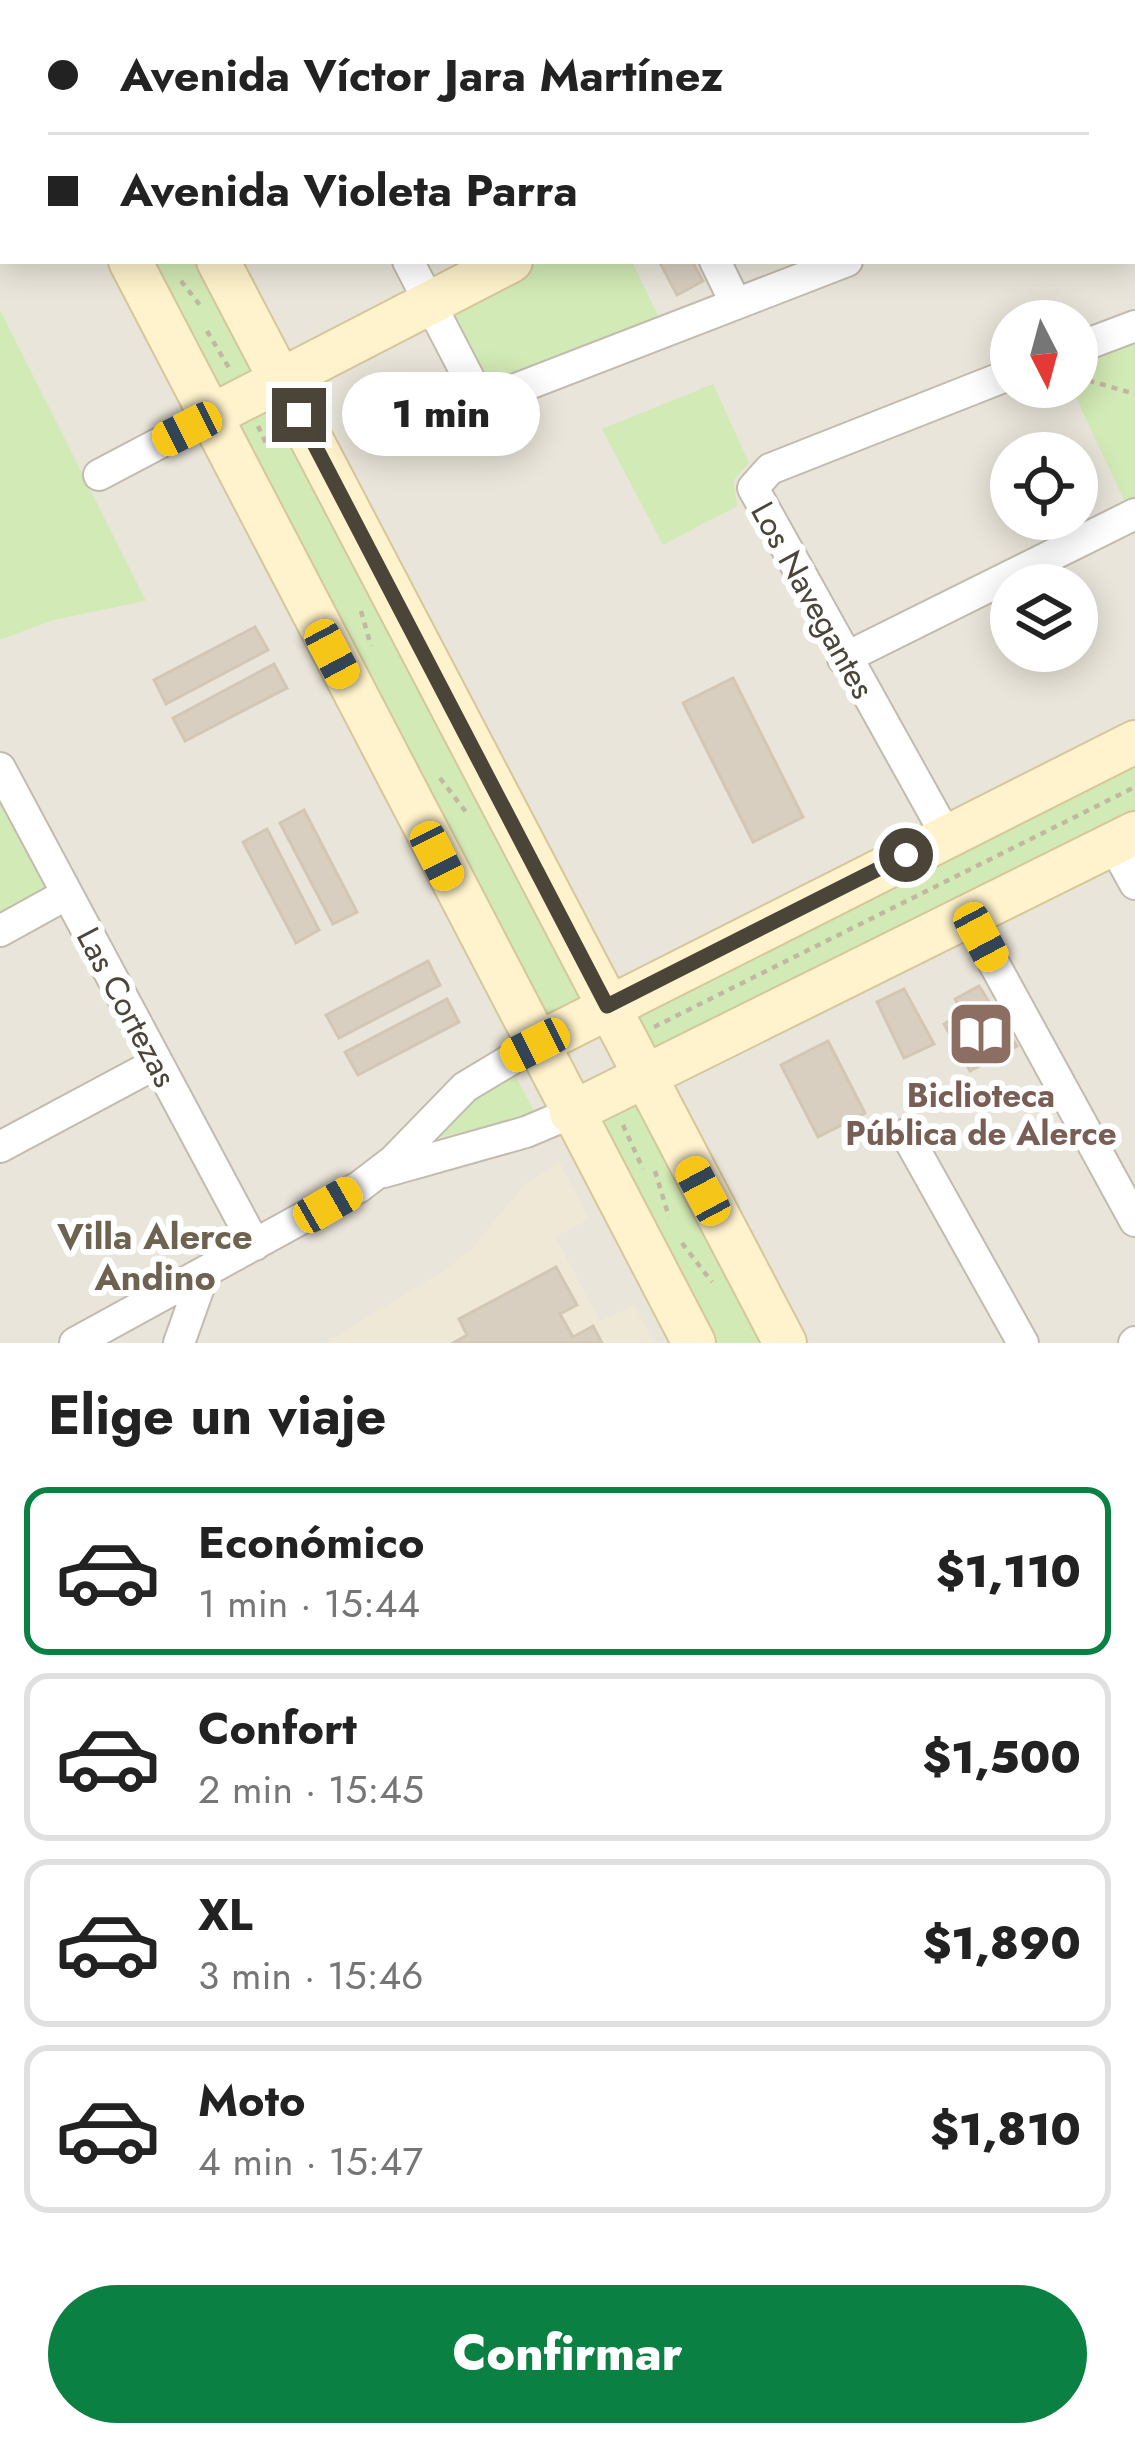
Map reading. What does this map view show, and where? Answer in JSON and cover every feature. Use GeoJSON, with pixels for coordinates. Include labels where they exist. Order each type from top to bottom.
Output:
{"type":"FeatureCollection","features":[{"type":"Feature","properties":{"kind":"main road"},"geometry":{"type":"LineString","coordinates":[[150,264],[209,417],[694,1343]]}},
{"type":"Feature","properties":{"kind":"main road"},"geometry":{"type":"LineString","coordinates":[[220,264],[785,1343]]}},
{"type":"Feature","properties":{"kind":"main road"},"geometry":{"type":"LineString","coordinates":[[209,417],[505,264]]}},
{"type":"Feature","properties":{"kind":"main road"},"geometry":{"type":"LineString","coordinates":[[535,1045],[1135,742]]}},
{"type":"Feature","properties":{"kind":"main road"},"geometry":{"type":"LineString","coordinates":[[571,1113],[1124,839]]}},
{"type":"Feature","properties":{"kind":"street"},"geometry":{"type":"LineString","coordinates":[[410,264],[482,399],[839,264]]}},
{"type":"Feature","properties":{"kind":"street"},"geometry":{"type":"LineString","coordinates":[[716,264],[736,304]]}},
{"type":"Feature","properties":{"kind":"street"},"geometry":{"type":"LineString","coordinates":[[1098,340],[1135,326]]}},
{"type":"Feature","properties":{"kind":"street","name":"Los Navegantes"},"geometry":{"type":"LineString","coordinates":[[946,835],[754,496],[755,482],[770,469],[990,382]]}},
{"type":"Feature","properties":{"kind":"street"},"geometry":{"type":"LineString","coordinates":[[98,475],[209,417]]}},
{"type":"Feature","properties":{"kind":"street"},"geometry":{"type":"LineString","coordinates":[[843,658],[1135,514]]}},
{"type":"Feature","properties":{"kind":"street","name":"Las Cortezas"},"geometry":{"type":"LineString","coordinates":[[1,773],[255,1245]]}},
{"type":"Feature","properties":{"kind":"street"},"geometry":{"type":"LineString","coordinates":[[1124,839],[1135,884]]}},
{"type":"Feature","properties":{"kind":"street"},"geometry":{"type":"LineString","coordinates":[[0,931],[67,894]]}},
{"type":"Feature","properties":{"kind":"street"},"geometry":{"type":"LineString","coordinates":[[968,916],[1135,1221]]}},
{"type":"Feature","properties":{"kind":"street"},"geometry":{"type":"LineString","coordinates":[[75,1343],[386,1167],[465,1088],[535,1045]]}},
{"type":"Feature","properties":{"kind":"street"},"geometry":{"type":"LineString","coordinates":[[0,1148],[158,1063]]}},
{"type":"Feature","properties":{"kind":"street"},"geometry":{"type":"LineString","coordinates":[[386,1167],[526,1132],[571,1113]]}},
{"type":"Feature","properties":{"kind":"street"},"geometry":{"type":"LineString","coordinates":[[906,1134],[1022,1343]]}},
{"type":"Feature","properties":{"kind":"street"},"geometry":{"type":"LineString","coordinates":[[179,1343],[204,1273]]}},
{"type":"Feature","properties":{"kind":"path"},"geometry":{"type":"LineString","coordinates":[[150,264],[232,357]]}},
{"type":"Feature","properties":{"kind":"path"},"geometry":{"type":"LineString","coordinates":[[1098,383],[1135,394]]}},
{"type":"Feature","properties":{"kind":"path"},"geometry":{"type":"LineString","coordinates":[[272,429],[281,451]]}},
{"type":"Feature","properties":{"kind":"path"},"geometry":{"type":"LineString","coordinates":[[356,597],[376,660]]}},
{"type":"Feature","properties":{"kind":"path"},"geometry":{"type":"LineString","coordinates":[[437,774],[472,821]]}},
{"type":"Feature","properties":{"kind":"path"},"geometry":{"type":"LineString","coordinates":[[644,1032],[1135,787]]}},
{"type":"Feature","properties":{"kind":"path"},"geometry":{"type":"LineString","coordinates":[[649,1154],[674,1231],[713,1283]]}},
{"type":"Feature","properties":{"kind":"shaded area"},"geometry":{"type":"Polygon","coordinates":[[[0,264],[1135,264],[1135,1343],[0,1343],[0,640],[54,620],[145,601],[0,309],[0,264]]]}},
{"type":"Feature","properties":{"kind":"shaded area"},"geometry":{"type":"Polygon","coordinates":[[[560,1163],[589,1219],[555,1237],[600,1321],[634,1305],[654,1343],[325,1343],[448,1268],[472,1248],[526,1183],[560,1163]]]}},
{"type":"Feature","properties":{"kind":"green space"},"geometry":{"type":"Polygon","coordinates":[[[141,264],[204,264],[260,372],[215,397],[141,264]]]}},
{"type":"Feature","properties":{"kind":"green space"},"geometry":{"type":"Polygon","coordinates":[[[537,264],[633,264],[662,324],[491,392],[443,313],[537,264]]]}},
{"type":"Feature","properties":{"kind":"green space"},"geometry":{"type":"Polygon","coordinates":[[[0,309],[146,601],[54,620],[0,640],[0,309]]]}},
{"type":"Feature","properties":{"kind":"green space"},"geometry":{"type":"Polygon","coordinates":[[[1135,343],[1135,505],[1128,509],[1098,445],[1098,432],[1092,432],[1081,408],[1098,408],[1098,359],[1135,343]]]}},
{"type":"Feature","properties":{"kind":"green space"},"geometry":{"type":"Polygon","coordinates":[[[713,384],[749,463],[734,480],[737,506],[663,545],[602,429],[713,384]]]}},
{"type":"Feature","properties":{"kind":"green space"},"geometry":{"type":"Polygon","coordinates":[[[270,402],[584,998],[546,1020],[231,421],[270,402]]]}},
{"type":"Feature","properties":{"kind":"green space"},"geometry":{"type":"Polygon","coordinates":[[[1135,759],[1135,817],[653,1059],[627,1012],[1135,759]]]}},
{"type":"Feature","properties":{"kind":"green space"},"geometry":{"type":"Polygon","coordinates":[[[0,798],[51,891],[0,921],[0,798]]]}},
{"type":"Feature","properties":{"kind":"green space"},"geometry":{"type":"Polygon","coordinates":[[[513,1072],[536,1114],[433,1139],[459,1108],[513,1072]]]}},
{"type":"Feature","properties":{"kind":"green space"},"geometry":{"type":"Polygon","coordinates":[[[635,1097],[770,1343],[710,1343],[593,1120],[635,1097]]]}},
{"type":"Feature","properties":{"kind":"building"},"geometry":{"type":"Polygon","coordinates":[[[661,264],[694,264],[703,281],[677,295],[661,264]]]}},
{"type":"Feature","properties":{"kind":"building"},"geometry":{"type":"Polygon","coordinates":[[[255,627],[268,650],[166,704],[154,680],[255,627]]]}},
{"type":"Feature","properties":{"kind":"building"},"geometry":{"type":"Polygon","coordinates":[[[274,664],[287,688],[185,741],[173,718],[274,664]]]}},
{"type":"Feature","properties":{"kind":"building"},"geometry":{"type":"Polygon","coordinates":[[[733,678],[803,817],[753,842],[683,703],[733,678]]]}},
{"type":"Feature","properties":{"kind":"building"},"geometry":{"type":"Polygon","coordinates":[[[304,810],[357,912],[333,924],[280,823],[304,810]]]}},
{"type":"Feature","properties":{"kind":"building"},"geometry":{"type":"Polygon","coordinates":[[[267,829],[319,930],[296,943],[243,842],[267,829]]]}},
{"type":"Feature","properties":{"kind":"building"},"geometry":{"type":"Polygon","coordinates":[[[428,961],[440,985],[339,1038],[326,1015],[428,961]]]}},
{"type":"Feature","properties":{"kind":"building"},"geometry":{"type":"Polygon","coordinates":[[[979,986],[1017,1046],[970,1071],[944,1024],[957,1017],[965,1032],[971,1028],[955,999],[979,986]]]}},
{"type":"Feature","properties":{"kind":"building"},"geometry":{"type":"Polygon","coordinates":[[[904,989],[934,1044],[904,1058],[877,1002],[904,989]]]}},
{"type":"Feature","properties":{"kind":"building"},"geometry":{"type":"Polygon","coordinates":[[[447,999],[459,1022],[358,1075],[345,1052],[447,999]]]}},
{"type":"Feature","properties":{"kind":"building"},"geometry":{"type":"Polygon","coordinates":[[[828,1041],[865,1113],[818,1137],[781,1065],[828,1041]]]}},
{"type":"Feature","properties":{"kind":"building"},"geometry":{"type":"Polygon","coordinates":[[[556,1267],[577,1305],[560,1314],[573,1337],[593,1326],[602,1343],[453,1343],[467,1335],[459,1319],[556,1267]]]}},
{"type":"Feature","properties":{"kind":"place","name":"Biclioteca Pública de Alerce"},"geometry":{"type":"Point","coordinates":[981,1034]}},
{"type":"Feature","properties":{"kind":"district","name":"Villa Alerce Andino"},"geometry":{"type":"Point","coordinates":[155,1256]}},
{"type":"Feature","properties":{"kind":"route"},"geometry":{"type":"LineString","coordinates":[[299,415],[607,1006],[906,855]]}}]}
